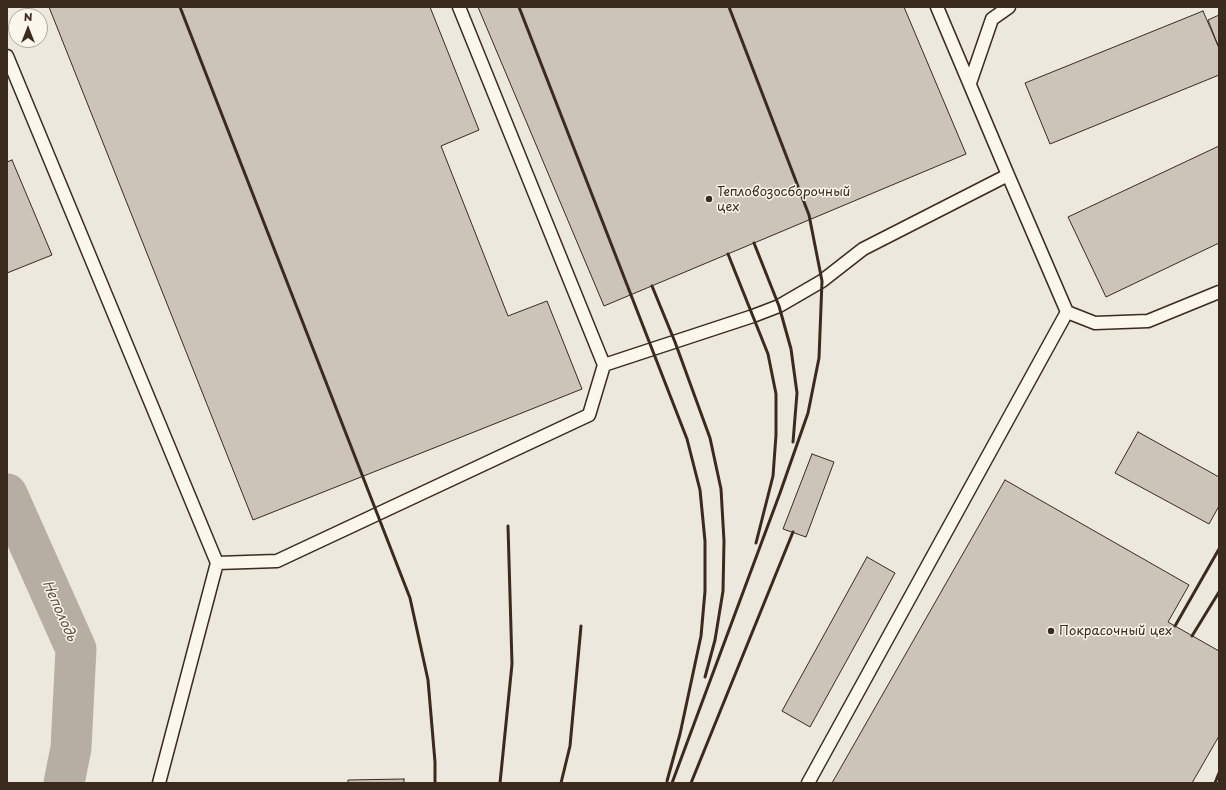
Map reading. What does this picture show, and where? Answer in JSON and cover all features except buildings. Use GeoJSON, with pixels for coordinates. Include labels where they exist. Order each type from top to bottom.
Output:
{"type":"FeatureCollection","features":[{"type":"Feature","properties":{"kind":"lane"},"geometry":{"type":"LineString","coordinates":[[217,564],[277,561],[589,415],[604,365],[459,7]]}},
{"type":"Feature","properties":{"kind":"lane"},"geometry":{"type":"LineString","coordinates":[[938,7],[1067,312],[1095,323],[1148,321],[1219,292]]}},
{"type":"Feature","properties":{"kind":"lane"},"geometry":{"type":"LineString","coordinates":[[970,83],[992,19],[1009,7]]}},
{"type":"Feature","properties":{"kind":"lane"},"geometry":{"type":"LineString","coordinates":[[7,56],[217,564],[159,783]]}},
{"type":"Feature","properties":{"kind":"lane"},"geometry":{"type":"LineString","coordinates":[[604,365],[779,306],[822,281],[863,248],[1008,174]]}},
{"type":"Feature","properties":{"kind":"lane"},"geometry":{"type":"LineString","coordinates":[[808,783],[1067,312]]}},
{"type":"Feature","properties":{"kind":"shaded area"},"geometry":{"type":"Polygon","coordinates":[[[7,7],[1219,7],[1219,783],[7,783],[7,7]]]}},
{"type":"Feature","properties":{"kind":"waterway","name":"Неполодь"},"geometry":{"type":"LineString","coordinates":[[7,494],[76,649],[71,748],[64,783]]}},
{"type":"Feature","properties":{"kind":"railway"},"geometry":{"type":"LineString","coordinates":[[180,7],[410,598],[428,680],[435,762],[435,783]]}},
{"type":"Feature","properties":{"kind":"railway"},"geometry":{"type":"LineString","coordinates":[[519,7],[687,439],[700,490],[705,541],[705,591],[701,636],[680,734],[667,781]]}},
{"type":"Feature","properties":{"kind":"railway"},"geometry":{"type":"LineString","coordinates":[[672,783],[780,493],[808,413],[819,358],[822,281],[809,215],[729,7]]}},
{"type":"Feature","properties":{"kind":"railway"},"geometry":{"type":"LineString","coordinates":[[754,243],[779,306],[791,349],[797,393],[793,442]]}},
{"type":"Feature","properties":{"kind":"railway"},"geometry":{"type":"LineString","coordinates":[[728,254],[768,354],[776,394],[776,435],[773,476],[756,543]]}},
{"type":"Feature","properties":{"kind":"railway"},"geometry":{"type":"LineString","coordinates":[[652,286],[675,342],[710,438],[721,489],[724,541],[723,591],[715,640],[705,677]]}},
{"type":"Feature","properties":{"kind":"railway"},"geometry":{"type":"LineString","coordinates":[[500,783],[512,664],[508,526]]}},
{"type":"Feature","properties":{"kind":"railway"},"geometry":{"type":"LineString","coordinates":[[691,783],[793,532]]}},
{"type":"Feature","properties":{"kind":"railway"},"geometry":{"type":"LineString","coordinates":[[1175,626],[1219,549]]}},
{"type":"Feature","properties":{"kind":"railway"},"geometry":{"type":"LineString","coordinates":[[1192,636],[1219,592]]}},
{"type":"Feature","properties":{"kind":"railway"},"geometry":{"type":"LineString","coordinates":[[561,783],[570,746],[581,626]]}},
{"type":"Feature","properties":{"kind":"railway"},"geometry":{"type":"LineString","coordinates":[[1215,783],[1219,773]]}},
{"type":"Feature","properties":{"kind":"place","name":"Тепловозосборочный цех"},"geometry":{"type":"Point","coordinates":[709,199]}},
{"type":"Feature","properties":{"kind":"place","name":"Покрасочный цех"},"geometry":{"type":"Point","coordinates":[1051,631]}}]}
